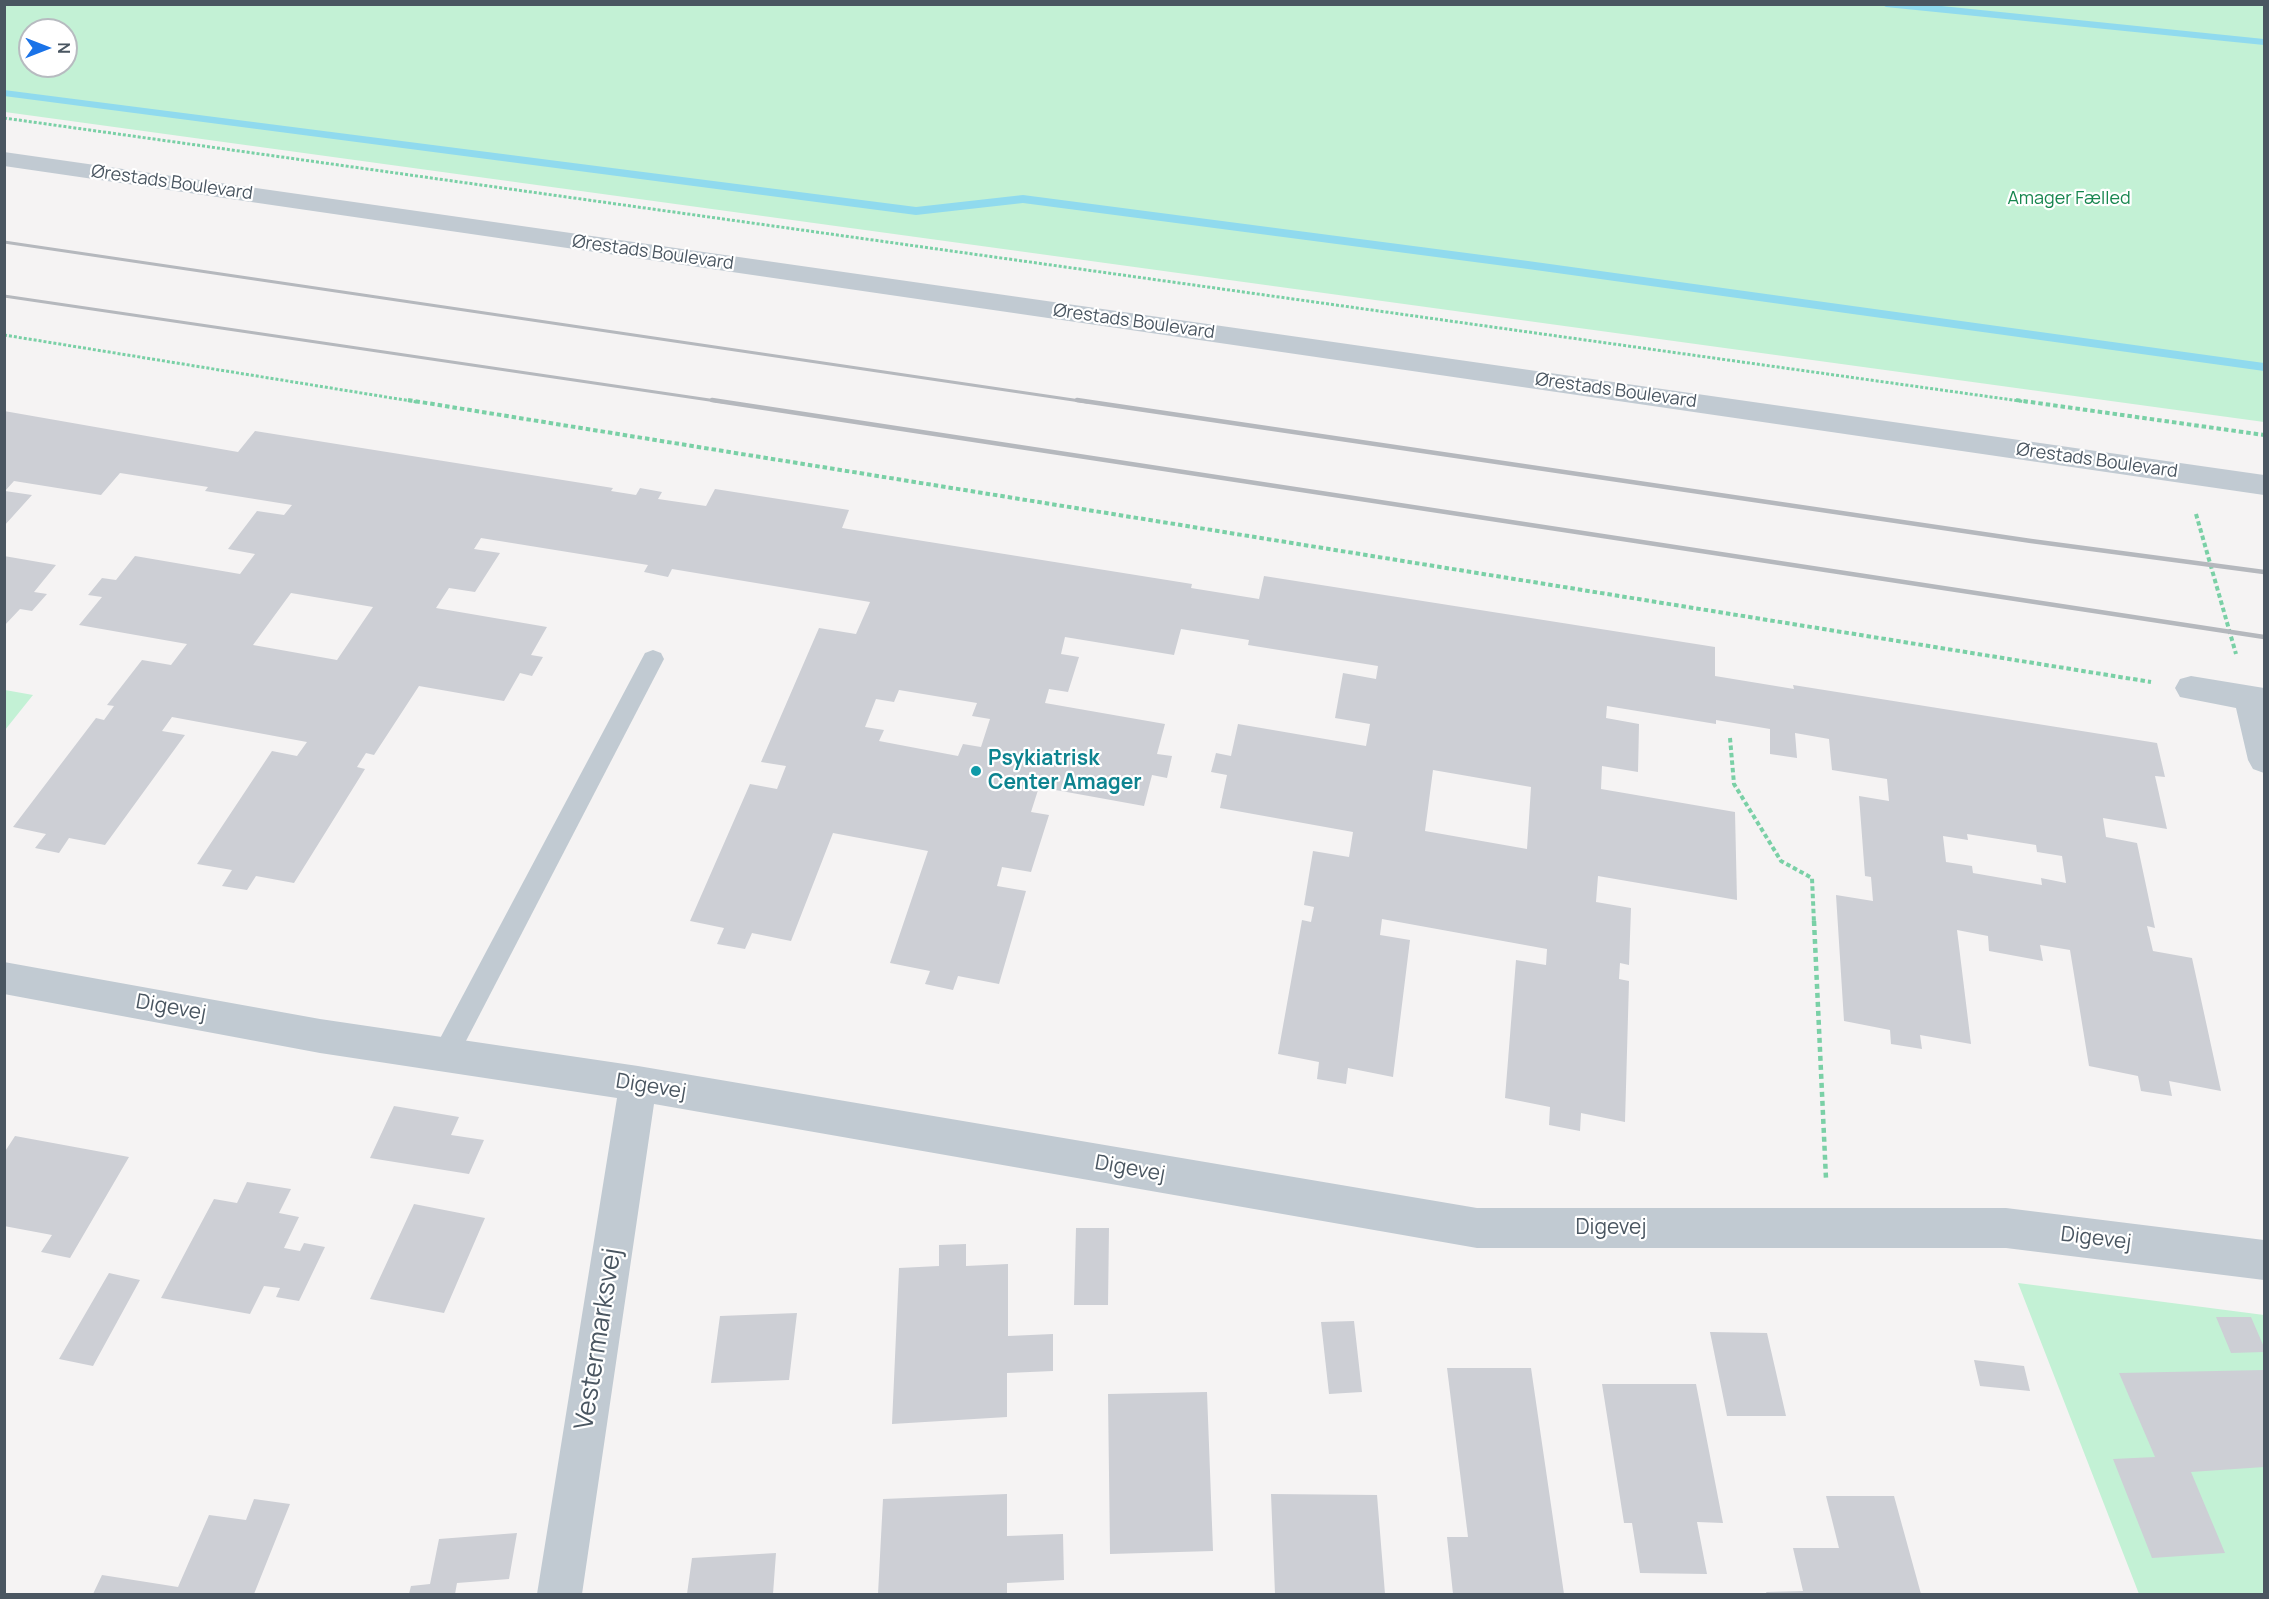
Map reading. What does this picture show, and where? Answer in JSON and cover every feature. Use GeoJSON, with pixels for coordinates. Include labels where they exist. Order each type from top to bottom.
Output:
{"type":"FeatureCollection","features":[{"type":"Feature","properties":{"kind":"street","name":"Ørestads Boulevard"},"geometry":{"type":"LineString","coordinates":[[4,159],[2265,485]]}},
{"type":"Feature","properties":{"kind":"street"},"geometry":{"type":"LineString","coordinates":[[2191,688],[2257,699],[2265,760]]}},
{"type":"Feature","properties":{"kind":"street","name":"Digevej"},"geometry":{"type":"LineString","coordinates":[[4,978],[320,1036],[638,1084],[1477,1228],[2006,1228],[2265,1260]]}},
{"type":"Feature","properties":{"kind":"street","name":"Vestermarksvej"},"geometry":{"type":"LineString","coordinates":[[559,1594],[638,1084]]}},
{"type":"Feature","properties":{"kind":"lane"},"geometry":{"type":"LineString","coordinates":[[445,1055],[653,659]]}},
{"type":"Feature","properties":{"kind":"path"},"geometry":{"type":"LineString","coordinates":[[4,118],[2265,435]]}},
{"type":"Feature","properties":{"kind":"path"},"geometry":{"type":"LineString","coordinates":[[4,335],[2191,688]]}},
{"type":"Feature","properties":{"kind":"path"},"geometry":{"type":"LineString","coordinates":[[2172,422],[2184,473],[2257,699]]}},
{"type":"Feature","properties":{"kind":"path"},"geometry":{"type":"LineString","coordinates":[[1731,738],[1734,784],[1781,861],[1812,878],[1828,1228]]}},
{"type":"Feature","properties":{"kind":"green space","name":"Amager Fælled"},"geometry":{"type":"Polygon","coordinates":[[[5,4],[2264,5],[2264,422],[5,112],[5,4]]]}},
{"type":"Feature","properties":{"kind":"green space"},"geometry":{"type":"Polygon","coordinates":[[[4,690],[33,695],[5,730],[4,690]]]}},
{"type":"Feature","properties":{"kind":"green space"},"geometry":{"type":"Polygon","coordinates":[[[2018,1283],[2264,1315],[2264,1594],[2139,1594],[2018,1283]]]}},
{"type":"Feature","properties":{"kind":"building","name":"Psykiatrisk Center Amager"},"geometry":{"type":"Polygon","coordinates":[[[4,411],[238,452],[255,431],[613,488],[611,491],[636,495],[640,488],[662,492],[658,499],[706,506],[715,489],[849,510],[842,528],[1192,584],[1191,588],[1259,599],[1264,576],[1715,647],[1715,676],[1794,689],[1793,685],[2157,743],[2165,777],[2155,776],[2167,829],[2103,818],[2106,837],[2137,843],[2155,928],[2147,926],[2153,951],[2192,958],[2221,1091],[2169,1081],[2172,1096],[2141,1091],[2138,1076],[2089,1066],[2070,950],[2040,945],[2043,961],[1989,951],[1988,936],[1957,930],[1971,1044],[1920,1035],[1922,1049],[1891,1044],[1890,1030],[1844,1021],[1836,895],[1873,901],[1871,877],[1865,876],[1859,796],[1889,801],[1887,779],[1832,770],[1829,739],[1795,733],[1797,758],[1770,754],[1770,729],[1716,720],[1716,724],[1607,706],[1606,718],[1639,724],[1638,772],[1602,766],[1601,789],[1735,812],[1737,900],[1598,876],[1596,902],[1631,908],[1629,965],[1620,963],[1619,979],[1629,981],[1625,1122],[1581,1113],[1580,1131],[1549,1125],[1550,1107],[1505,1098],[1516,960],[1546,965],[1547,949],[1382,919],[1380,935],[1410,940],[1393,1077],[1348,1068],[1346,1084],[1317,1079],[1319,1062],[1278,1054],[1302,920],[1311,922],[1314,907],[1304,905],[1313,851],[1349,857],[1353,832],[1220,808],[1227,775],[1211,772],[1216,753],[1231,756],[1238,724],[1366,746],[1370,724],[1335,718],[1343,673],[1376,679],[1378,666],[1248,645],[1249,640],[1181,629],[1174,655],[1065,637],[1061,654],[1079,657],[1068,692],[1049,689],[1045,703],[1165,724],[1157,754],[1172,756],[1167,778],[1152,775],[1144,806],[1039,787],[1031,812],[1049,815],[1031,872],[1002,867],[997,886],[1026,891],[999,984],[958,976],[953,990],[925,984],[930,971],[890,963],[928,851],[833,833],[791,941],[752,933],[745,949],[717,944],[724,928],[690,921],[750,784],[777,789],[786,766],[761,762],[819,628],[856,634],[870,602],[672,569],[668,577],[644,572],[648,565],[481,538],[474,549],[500,553],[475,592],[449,588],[436,608],[547,627],[531,655],[543,657],[532,676],[520,673],[504,701],[419,686],[374,755],[366,753],[357,767],[365,769],[294,883],[256,876],[247,890],[222,886],[232,870],[197,864],[272,751],[297,756],[307,742],[172,717],[162,731],[185,735],[105,845],[69,838],[59,853],[35,848],[46,834],[13,827],[96,718],[104,720],[114,706],[107,705],[142,660],[171,665],[187,644],[79,625],[102,597],[88,595],[102,578],[116,580],[135,556],[240,574],[255,554],[228,549],[257,511],[284,515],[292,505],[205,491],[208,487],[120,473],[101,495],[14,481],[5,491],[32,495],[4,526],[4,411]],[[291,593],[253,645],[337,660],[373,607],[291,593]],[[899,690],[894,702],[876,699],[865,727],[884,730],[879,741],[958,756],[963,744],[981,747],[990,719],[972,716],[977,703],[899,690]],[[1433,770],[1425,831],[1527,849],[1531,787],[1433,770]],[[1967,834],[1968,840],[1943,836],[1946,862],[1972,866],[1973,873],[2042,885],[2041,878],[2066,883],[2062,856],[2037,852],[2036,845],[1967,834]]]}},
{"type":"Feature","properties":{"kind":"building"},"geometry":{"type":"Polygon","coordinates":[[[4,556],[56,565],[34,592],[47,594],[32,611],[20,609],[4,626],[4,556]]]}},
{"type":"Feature","properties":{"kind":"building"},"geometry":{"type":"Polygon","coordinates":[[[394,1106],[459,1117],[451,1135],[484,1140],[469,1174],[370,1158],[394,1106]]]}},
{"type":"Feature","properties":{"kind":"building"},"geometry":{"type":"Polygon","coordinates":[[[15,1136],[129,1157],[70,1258],[41,1252],[52,1235],[4,1226],[4,1153],[15,1136]]]}},
{"type":"Feature","properties":{"kind":"building"},"geometry":{"type":"Polygon","coordinates":[[[247,1182],[291,1189],[279,1213],[299,1217],[284,1248],[300,1251],[304,1243],[325,1247],[299,1301],[276,1297],[280,1288],[264,1286],[250,1314],[161,1298],[214,1199],[237,1203],[247,1182]]]}},
{"type":"Feature","properties":{"kind":"building"},"geometry":{"type":"Polygon","coordinates":[[[414,1204],[485,1218],[444,1313],[370,1299],[414,1204]]]}},
{"type":"Feature","properties":{"kind":"building"},"geometry":{"type":"Polygon","coordinates":[[[1076,1228],[1109,1228],[1108,1305],[1074,1305],[1076,1228]]]}},
{"type":"Feature","properties":{"kind":"building"},"geometry":{"type":"Polygon","coordinates":[[[966,1244],[966,1266],[1008,1264],[1008,1336],[1053,1334],[1053,1371],[1007,1373],[1007,1417],[892,1424],[899,1268],[939,1266],[939,1245],[966,1244]]]}},
{"type":"Feature","properties":{"kind":"building"},"geometry":{"type":"Polygon","coordinates":[[[109,1273],[140,1280],[93,1366],[59,1359],[109,1273]]]}},
{"type":"Feature","properties":{"kind":"building"},"geometry":{"type":"Polygon","coordinates":[[[797,1313],[789,1380],[711,1383],[720,1316],[797,1313]]]}},
{"type":"Feature","properties":{"kind":"building"},"geometry":{"type":"Polygon","coordinates":[[[2216,1317],[2251,1317],[2264,1352],[2231,1353],[2216,1317]]]}},
{"type":"Feature","properties":{"kind":"building"},"geometry":{"type":"Polygon","coordinates":[[[1354,1321],[1362,1392],[1329,1394],[1321,1322],[1354,1321]]]}},
{"type":"Feature","properties":{"kind":"building"},"geometry":{"type":"Polygon","coordinates":[[[1710,1332],[1767,1333],[1786,1416],[1727,1416],[1710,1332]]]}},
{"type":"Feature","properties":{"kind":"building"},"geometry":{"type":"Polygon","coordinates":[[[1974,1360],[2024,1366],[2030,1391],[1980,1386],[1974,1360]]]}},
{"type":"Feature","properties":{"kind":"building"},"geometry":{"type":"Polygon","coordinates":[[[1447,1368],[1531,1368],[1564,1594],[1453,1594],[1447,1537],[1468,1537],[1447,1368]]]}},
{"type":"Feature","properties":{"kind":"building"},"geometry":{"type":"Polygon","coordinates":[[[2264,1370],[2264,1467],[2191,1472],[2225,1553],[2152,1558],[2113,1459],[2155,1457],[2119,1373],[2264,1370]]]}},
{"type":"Feature","properties":{"kind":"building"},"geometry":{"type":"Polygon","coordinates":[[[1602,1384],[1696,1384],[1723,1523],[1697,1522],[1707,1574],[1640,1573],[1632,1523],[1624,1523],[1602,1384]]]}},
{"type":"Feature","properties":{"kind":"building"},"geometry":{"type":"Polygon","coordinates":[[[1207,1392],[1213,1551],[1110,1554],[1108,1394],[1207,1392]]]}},
{"type":"Feature","properties":{"kind":"building"},"geometry":{"type":"Polygon","coordinates":[[[1007,1494],[1007,1536],[1063,1534],[1064,1580],[1007,1583],[1007,1594],[878,1594],[883,1499],[1007,1494]]]}},
{"type":"Feature","properties":{"kind":"building"},"geometry":{"type":"Polygon","coordinates":[[[1271,1494],[1377,1495],[1385,1594],[1275,1594],[1271,1494]]]}},
{"type":"Feature","properties":{"kind":"building"},"geometry":{"type":"Polygon","coordinates":[[[1826,1496],[1894,1496],[1921,1594],[1767,1594],[1766,1592],[1803,1591],[1793,1548],[1839,1548],[1826,1496]]]}},
{"type":"Feature","properties":{"kind":"building"},"geometry":{"type":"Polygon","coordinates":[[[254,1499],[290,1504],[254,1594],[93,1594],[102,1575],[178,1587],[209,1515],[246,1520],[254,1499]]]}},
{"type":"Feature","properties":{"kind":"building"},"geometry":{"type":"Polygon","coordinates":[[[517,1533],[509,1579],[457,1583],[455,1594],[409,1594],[411,1586],[430,1584],[439,1539],[517,1533]]]}},
{"type":"Feature","properties":{"kind":"building"},"geometry":{"type":"Polygon","coordinates":[[[776,1553],[773,1594],[687,1594],[692,1558],[776,1553]]]}},
{"type":"Feature","properties":{"kind":"waterway"},"geometry":{"type":"LineString","coordinates":[[1886,4],[2264,42]]}},
{"type":"Feature","properties":{"kind":"waterway"},"geometry":{"type":"LineString","coordinates":[[4,93],[916,211],[1023,199],[1528,265],[2264,367]]}},
{"type":"Feature","properties":{"kind":"railway"},"geometry":{"type":"LineString","coordinates":[[4,242],[1087,402]]}},
{"type":"Feature","properties":{"kind":"railway"},"geometry":{"type":"LineString","coordinates":[[4,296],[723,402]]}},
{"type":"Feature","properties":{"kind":"railway"},"geometry":{"type":"LineString","coordinates":[[712,400],[2264,637]]}},
{"type":"Feature","properties":{"kind":"railway"},"geometry":{"type":"LineString","coordinates":[[1077,400],[2031,541],[2264,572]]}},
{"type":"Feature","properties":{"kind":"place","name":"Psykiatrisk Center Amager"},"geometry":{"type":"Point","coordinates":[976,771]}}]}
